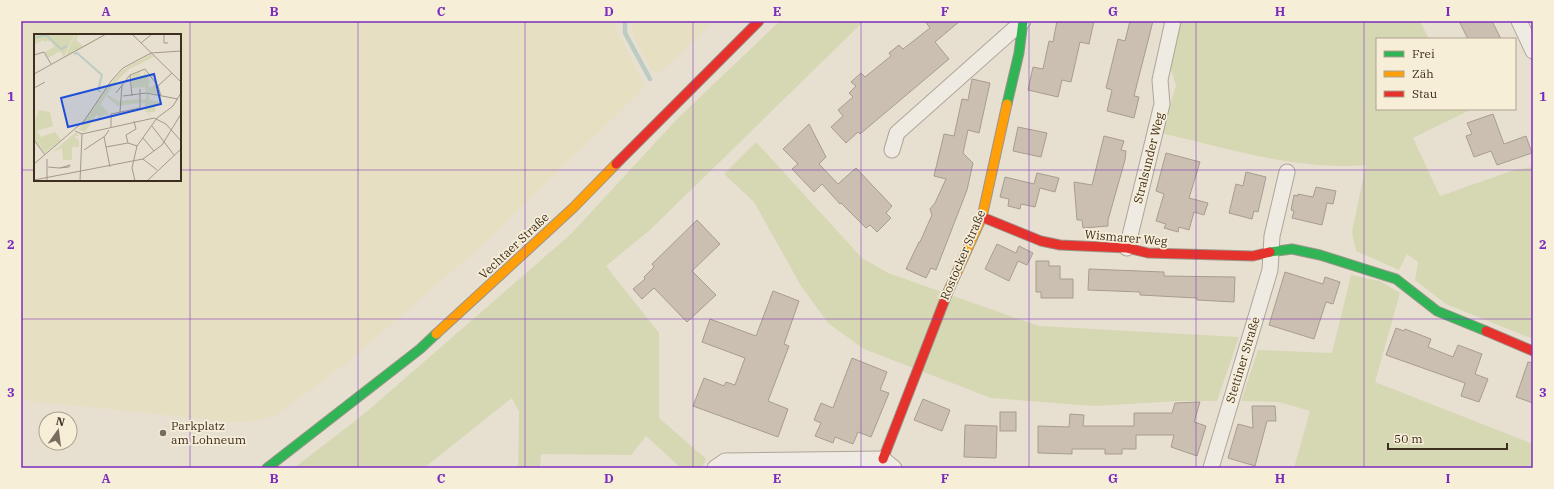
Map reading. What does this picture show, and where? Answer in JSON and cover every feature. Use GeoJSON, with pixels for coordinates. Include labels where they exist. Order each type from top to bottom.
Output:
{"type":"FeatureCollection","features":[{"type":"Feature","properties":{"kind":"street","name":"Vechtaer Straße"},"geometry":{"type":"LineString","coordinates":[[267,468],[420,349],[573,208],[759,21]]}},
{"type":"Feature","properties":{"kind":"street","name":"Rostocker Straße"},"geometry":{"type":"LineString","coordinates":[[892,150],[897,133],[1023,21]]}},
{"type":"Feature","properties":{"kind":"street","name":"Rostocker Straße"},"geometry":{"type":"LineString","coordinates":[[889,463],[943,303],[982,217],[1019,53],[1023,21]]}},
{"type":"Feature","properties":{"kind":"street","name":"Stralsunder Weg"},"geometry":{"type":"LineString","coordinates":[[1127,248],[1162,104],[1160,80],[1173,21]]}},
{"type":"Feature","properties":{"kind":"street"},"geometry":{"type":"LineString","coordinates":[[1523,23],[1533,51]]}},
{"type":"Feature","properties":{"kind":"street","name":"Stettiner Straße"},"geometry":{"type":"LineString","coordinates":[[1211,468],[1270,270],[1272,236],[1287,172]]}},
{"type":"Feature","properties":{"kind":"street","name":"Wismarer Weg"},"geometry":{"type":"LineString","coordinates":[[982,217],[1041,241],[1060,245],[1127,248],[1148,253],[1254,256],[1272,251],[1292,249],[1320,255],[1396,279],[1437,311],[1533,351]]}},
{"type":"Feature","properties":{"kind":"street"},"geometry":{"type":"LineString","coordinates":[[715,468],[725,461],[889,463]]}},
{"type":"Feature","properties":{"kind":"shaded area"},"geometry":{"type":"Polygon","coordinates":[[[21,21],[615,21],[614,24],[645,87],[488,240],[347,363],[275,416],[249,422],[232,422],[21,400],[21,21]]]}},
{"type":"Feature","properties":{"kind":"shaded area"},"geometry":{"type":"Polygon","coordinates":[[[633,21],[714,21],[658,74],[649,67],[632,32],[633,21]]]}},
{"type":"Feature","properties":{"kind":"green space"},"geometry":{"type":"Polygon","coordinates":[[[780,21],[864,21],[651,229],[606,266],[659,333],[659,418],[706,459],[702,468],[681,468],[646,436],[631,455],[541,454],[540,468],[518,468],[519,412],[512,398],[424,468],[294,468],[364,414],[571,234],[678,118],[780,21]]]}},
{"type":"Feature","properties":{"kind":"green space"},"geometry":{"type":"Polygon","coordinates":[[[1180,21],[1420,21],[1428,38],[1376,38],[1376,110],[1468,110],[1413,138],[1440,196],[1514,170],[1533,167],[1533,339],[1446,304],[1415,280],[1418,262],[1407,254],[1399,270],[1356,251],[1352,232],[1366,165],[1315,165],[1263,157],[1161,133],[1176,86],[1170,66],[1180,21]]]}},
{"type":"Feature","properties":{"kind":"green space"},"geometry":{"type":"Polygon","coordinates":[[[756,142],[862,258],[888,273],[1039,326],[1239,337],[1217,401],[1180,401],[1094,406],[991,398],[864,349],[828,323],[801,286],[754,202],[724,174],[756,142]]]}},
{"type":"Feature","properties":{"kind":"green space"},"geometry":{"type":"Polygon","coordinates":[[[1351,275],[1380,281],[1400,293],[1375,382],[1533,444],[1533,468],[1294,468],[1310,411],[1279,402],[1241,401],[1258,350],[1332,353],[1351,275]]]}},
{"type":"Feature","properties":{"kind":"building"},"geometry":{"type":"Polygon","coordinates":[[[925,21],[960,21],[935,42],[949,59],[860,134],[858,132],[846,143],[831,127],[843,116],[838,110],[853,97],[849,93],[856,86],[851,82],[861,73],[865,77],[891,56],[889,53],[899,45],[903,49],[930,28],[925,21]]]}},
{"type":"Feature","properties":{"kind":"building"},"geometry":{"type":"Polygon","coordinates":[[[1057,21],[1094,21],[1089,44],[1080,42],[1071,82],[1062,80],[1058,97],[1028,90],[1033,67],[1043,69],[1049,41],[1053,42],[1057,21]]]}},
{"type":"Feature","properties":{"kind":"building"},"geometry":{"type":"Polygon","coordinates":[[[1130,21],[1153,21],[1134,96],[1139,97],[1134,118],[1107,111],[1112,90],[1106,88],[1118,39],[1125,41],[1130,21]]]}},
{"type":"Feature","properties":{"kind":"building"},"geometry":{"type":"Polygon","coordinates":[[[1459,21],[1492,21],[1500,38],[1468,38],[1459,21]]]}},
{"type":"Feature","properties":{"kind":"building"},"geometry":{"type":"Polygon","coordinates":[[[972,79],[990,83],[979,133],[968,130],[963,153],[973,163],[967,190],[936,270],[931,268],[926,278],[906,269],[932,215],[930,209],[935,203],[946,179],[934,176],[944,134],[954,136],[962,99],[968,100],[972,79]]]}},
{"type":"Feature","properties":{"kind":"building"},"geometry":{"type":"Polygon","coordinates":[[[1493,114],[1504,144],[1526,136],[1532,153],[1497,165],[1491,151],[1474,157],[1466,136],[1472,134],[1467,123],[1493,114]]]}},
{"type":"Feature","properties":{"kind":"building"},"geometry":{"type":"Polygon","coordinates":[[[809,124],[826,157],[819,164],[838,184],[856,168],[892,206],[886,213],[891,218],[877,232],[870,225],[866,228],[841,203],[840,204],[822,184],[814,192],[792,169],[798,164],[783,149],[809,124]]]}},
{"type":"Feature","properties":{"kind":"building"},"geometry":{"type":"Polygon","coordinates":[[[1018,127],[1047,133],[1041,157],[1013,151],[1018,127]]]}},
{"type":"Feature","properties":{"kind":"building"},"geometry":{"type":"Polygon","coordinates":[[[1104,136],[1124,141],[1121,150],[1126,151],[1125,160],[1108,220],[1108,226],[1083,228],[1082,220],[1077,220],[1074,182],[1092,185],[1104,136]]]}},
{"type":"Feature","properties":{"kind":"building"},"geometry":{"type":"Polygon","coordinates":[[[1166,153],[1200,162],[1189,198],[1208,203],[1204,215],[1194,212],[1189,230],[1179,227],[1178,232],[1164,228],[1166,224],[1156,221],[1164,194],[1156,191],[1166,153]]]}},
{"type":"Feature","properties":{"kind":"building"},"geometry":{"type":"Polygon","coordinates":[[[1246,172],[1266,177],[1258,212],[1254,211],[1252,219],[1229,213],[1236,184],[1243,186],[1246,172]]]}},
{"type":"Feature","properties":{"kind":"building"},"geometry":{"type":"Polygon","coordinates":[[[1037,173],[1059,178],[1055,192],[1040,188],[1035,207],[1021,204],[1020,209],[1008,206],[1009,199],[1000,197],[1005,177],[1034,184],[1037,173]]]}},
{"type":"Feature","properties":{"kind":"building"},"geometry":{"type":"Polygon","coordinates":[[[1316,187],[1336,191],[1333,204],[1327,203],[1322,225],[1292,218],[1294,211],[1291,210],[1294,195],[1298,196],[1298,194],[1313,197],[1316,187]]]}},
{"type":"Feature","properties":{"kind":"building"},"geometry":{"type":"Polygon","coordinates":[[[697,220],[720,244],[692,271],[716,295],[687,322],[654,288],[642,299],[633,289],[645,279],[644,277],[654,267],[652,264],[697,220]]]}},
{"type":"Feature","properties":{"kind":"building"},"geometry":{"type":"Polygon","coordinates":[[[997,244],[1016,253],[1019,246],[1033,253],[1027,265],[1018,261],[1009,281],[985,269],[997,244]]]}},
{"type":"Feature","properties":{"kind":"building"},"geometry":{"type":"Polygon","coordinates":[[[1036,261],[1049,261],[1049,266],[1060,266],[1060,279],[1073,279],[1073,298],[1041,298],[1041,292],[1036,292],[1036,261]]]}},
{"type":"Feature","properties":{"kind":"building"},"geometry":{"type":"Polygon","coordinates":[[[1089,269],[1164,272],[1164,276],[1235,277],[1234,302],[1197,300],[1197,298],[1140,295],[1140,292],[1088,290],[1089,269]]]}},
{"type":"Feature","properties":{"kind":"building"},"geometry":{"type":"Polygon","coordinates":[[[1285,272],[1323,284],[1325,277],[1340,282],[1333,304],[1326,302],[1314,339],[1269,325],[1285,272]]]}},
{"type":"Feature","properties":{"kind":"building"},"geometry":{"type":"Polygon","coordinates":[[[773,291],[799,301],[784,344],[789,346],[768,401],[788,409],[778,437],[693,406],[704,378],[724,386],[726,382],[735,385],[745,358],[702,342],[710,319],[756,336],[773,291]]]}},
{"type":"Feature","properties":{"kind":"building"},"geometry":{"type":"Polygon","coordinates":[[[1396,328],[1404,331],[1405,329],[1431,339],[1428,347],[1453,357],[1458,345],[1482,354],[1475,374],[1488,379],[1479,402],[1461,396],[1465,383],[1386,355],[1396,328]]]}},
{"type":"Feature","properties":{"kind":"building"},"geometry":{"type":"Polygon","coordinates":[[[852,358],[887,372],[880,390],[889,393],[871,437],[858,432],[853,444],[835,437],[833,443],[815,436],[821,423],[814,420],[821,403],[833,408],[852,358]]]}},
{"type":"Feature","properties":{"kind":"building"},"geometry":{"type":"Polygon","coordinates":[[[1528,362],[1533,363],[1533,403],[1516,397],[1528,362]]]}},
{"type":"Feature","properties":{"kind":"building"},"geometry":{"type":"Polygon","coordinates":[[[923,399],[950,410],[942,431],[914,420],[923,399]]]}},
{"type":"Feature","properties":{"kind":"building"},"geometry":{"type":"Polygon","coordinates":[[[1200,402],[1194,422],[1206,426],[1197,456],[1171,447],[1174,435],[1136,435],[1136,449],[1122,449],[1122,454],[1105,454],[1105,449],[1072,449],[1072,454],[1038,453],[1038,426],[1069,427],[1070,414],[1084,415],[1083,426],[1134,426],[1134,413],[1172,413],[1175,403],[1200,402]]]}},
{"type":"Feature","properties":{"kind":"building"},"geometry":{"type":"Polygon","coordinates":[[[1252,406],[1275,406],[1276,421],[1267,421],[1255,466],[1228,458],[1238,424],[1253,428],[1252,406]]]}},
{"type":"Feature","properties":{"kind":"building"},"geometry":{"type":"Polygon","coordinates":[[[1000,412],[1016,412],[1016,431],[1000,431],[1000,412]]]}},
{"type":"Feature","properties":{"kind":"building"},"geometry":{"type":"Polygon","coordinates":[[[965,425],[997,426],[996,458],[964,457],[965,425]]]}},
{"type":"Feature","properties":{"kind":"waterway"},"geometry":{"type":"LineString","coordinates":[[625,21],[625,33],[650,79]]}},
{"type":"Feature","properties":{"kind":"traffic: fast"},"geometry":{"type":"LineString","coordinates":[[1007,104],[1019,53],[1023,21]]}},
{"type":"Feature","properties":{"kind":"traffic: fast"},"geometry":{"type":"LineString","coordinates":[[1270,252],[1292,249],[1320,255],[1396,279],[1437,311],[1486,331]]}},
{"type":"Feature","properties":{"kind":"traffic: fast"},"geometry":{"type":"LineString","coordinates":[[267,468],[420,349],[436,334]]}},
{"type":"Feature","properties":{"kind":"traffic: slow"},"geometry":{"type":"LineString","coordinates":[[947,294],[982,217],[1007,104]]}},
{"type":"Feature","properties":{"kind":"traffic: slow"},"geometry":{"type":"LineString","coordinates":[[436,334],[573,208],[616,164]]}},
{"type":"Feature","properties":{"kind":"traffic: jam"},"geometry":{"type":"LineString","coordinates":[[616,164],[759,21]]}},
{"type":"Feature","properties":{"kind":"traffic: jam"},"geometry":{"type":"LineString","coordinates":[[982,217],[1041,241],[1060,245],[1127,248],[1148,253],[1253,256],[1270,252]]}},
{"type":"Feature","properties":{"kind":"traffic: jam"},"geometry":{"type":"LineString","coordinates":[[883,459],[947,294]]}},
{"type":"Feature","properties":{"kind":"traffic: jam"},"geometry":{"type":"LineString","coordinates":[[1486,331],[1533,351]]}},
{"type":"Feature","properties":{"kind":"place","name":"Parkplatz am Lohneum"},"geometry":{"type":"Point","coordinates":[163,433]}}]}
